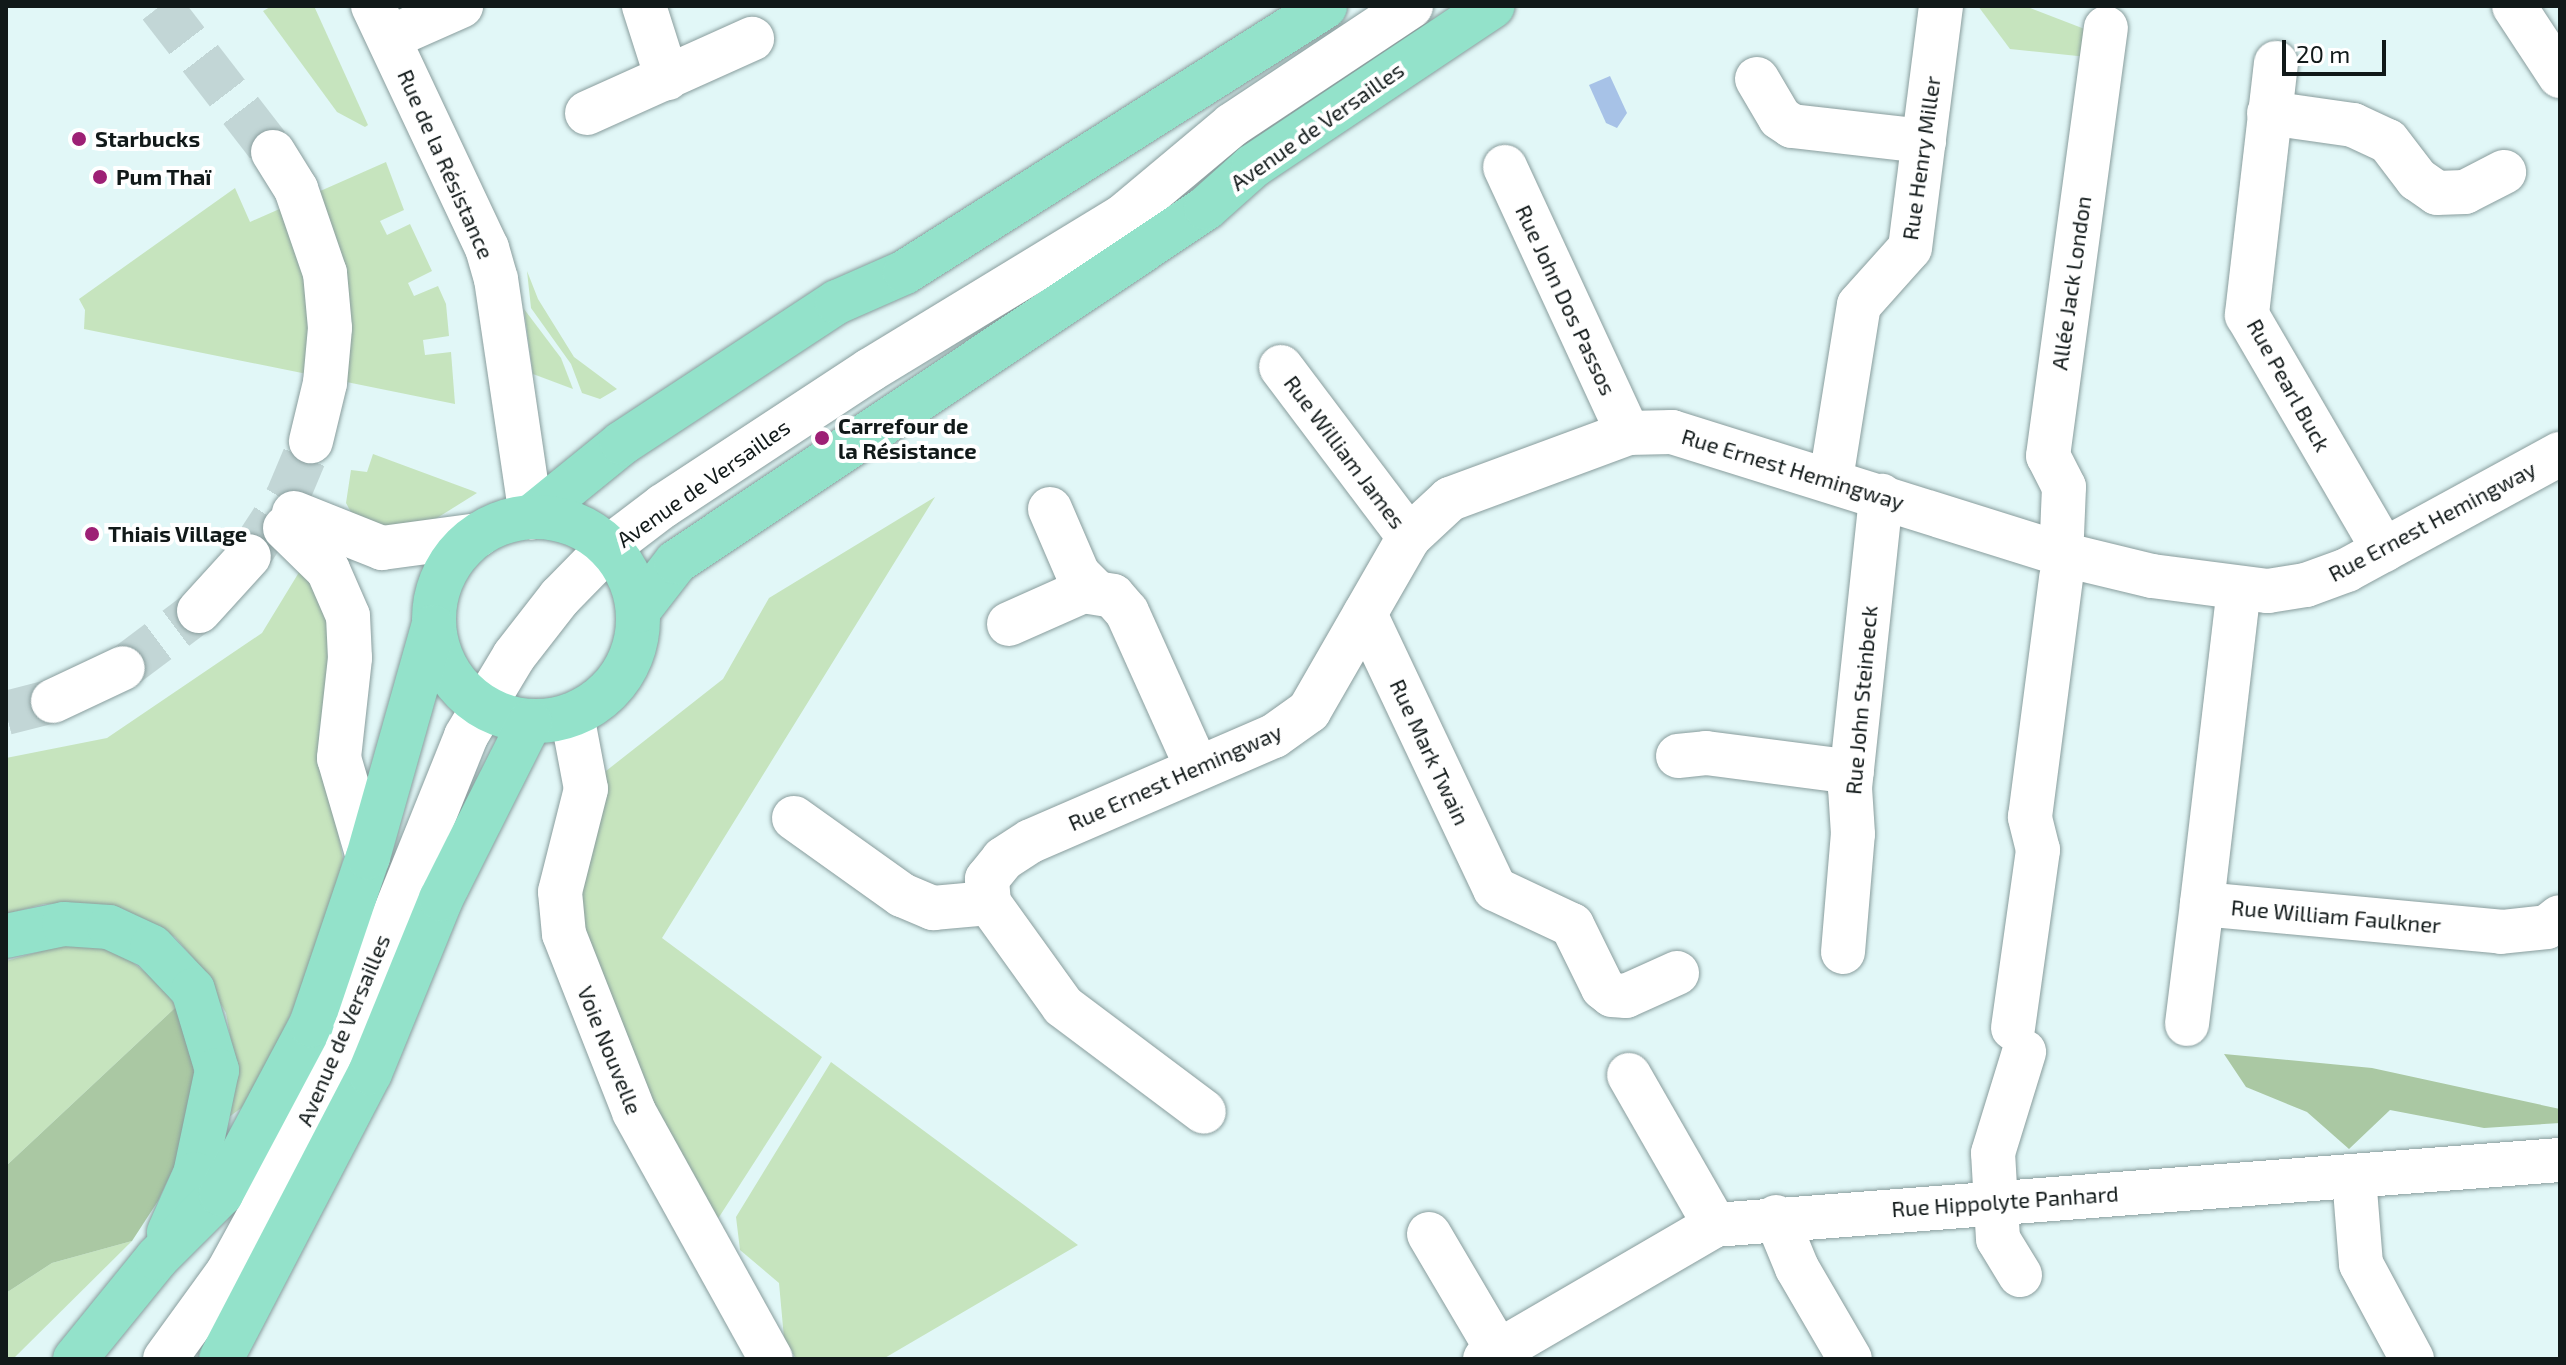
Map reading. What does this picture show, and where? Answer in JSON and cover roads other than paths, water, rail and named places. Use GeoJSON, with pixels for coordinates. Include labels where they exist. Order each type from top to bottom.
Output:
{"type":"FeatureCollection","features":[{"type":"Feature","properties":{"kind":"main road"},"geometry":{"type":"LineString","coordinates":[[551,718],[483,708],[448,673],[433,627],[443,575],[478,535],[531,517],[622,443],[837,302],[905,272],[1325,6]]}},
{"type":"Feature","properties":{"kind":"main road","name":"Avenue de Versailles"},"geometry":{"type":"LineString","coordinates":[[638,611],[676,562],[1206,208],[1253,166],[1493,6]]}},
{"type":"Feature","properties":{"kind":"main road"},"geometry":{"type":"LineString","coordinates":[[221,1359],[370,1073],[441,899],[551,718],[615,684],[629,662],[638,611],[629,578],[609,547],[566,522],[531,517]]}},
{"type":"Feature","properties":{"kind":"main road","name":"Avenue de Versailles"},"geometry":{"type":"LineString","coordinates":[[75,1359],[157,1258],[221,1194],[311,1025],[368,857],[433,627]]}},
{"type":"Feature","properties":{"kind":"main road"},"geometry":{"type":"LineString","coordinates":[[6,936],[64,924],[109,927],[152,947],[193,990],[217,1070],[214,1094],[195,1174],[157,1258]]}},
{"type":"Feature","properties":{"kind":"street"},"geometry":{"type":"LineString","coordinates":[[381,22],[461,6]]}},
{"type":"Feature","properties":{"kind":"street"},"geometry":{"type":"LineString","coordinates":[[644,6],[667,78]]}},
{"type":"Feature","properties":{"kind":"street","name":"Avenue de Versailles"},"geometry":{"type":"LineString","coordinates":[[165,1359],[228,1272],[262,1210],[360,1000],[417,849],[483,708],[538,622],[609,547],[663,506],[870,370],[1122,217],[1232,125],[1411,6]]}},
{"type":"Feature","properties":{"kind":"street","name":"Rue Henry Miller"},"geometry":{"type":"LineString","coordinates":[[1831,479],[1859,305],[1910,248],[1941,6]]}},
{"type":"Feature","properties":{"kind":"street"},"geometry":{"type":"LineString","coordinates":[[2514,6],[2560,76]]}},
{"type":"Feature","properties":{"kind":"street","name":"Rue de la Résistance"},"geometry":{"type":"LineString","coordinates":[[381,22],[478,228],[496,279],[531,517]]}},
{"type":"Feature","properties":{"kind":"street","name":"Allée Jack London"},"geometry":{"type":"LineString","coordinates":[[2020,1275],[1998,1239],[1993,1153],[2018,1040],[2038,850],[2030,817],[2062,556],[2064,487],[2048,456],[2106,28]]}},
{"type":"Feature","properties":{"kind":"street"},"geometry":{"type":"LineString","coordinates":[[587,113],[752,39]]}},
{"type":"Feature","properties":{"kind":"street","name":"Rue Pearl Buck"},"geometry":{"type":"LineString","coordinates":[[2276,63],[2247,315],[2384,550]]}},
{"type":"Feature","properties":{"kind":"street"},"geometry":{"type":"LineString","coordinates":[[1757,79],[1780,118],[1792,126],[1924,141]]}},
{"type":"Feature","properties":{"kind":"street"},"geometry":{"type":"LineString","coordinates":[[2269,113],[2353,125],[2388,141],[2417,179],[2437,193],[2465,192],[2504,172]]}},
{"type":"Feature","properties":{"kind":"street"},"geometry":{"type":"LineString","coordinates":[[273,152],[296,189],[325,273],[330,328],[311,441]]}},
{"type":"Feature","properties":{"kind":"street","name":"Rue John Dos Passos"},"geometry":{"type":"LineString","coordinates":[[1505,167],[1628,433]]}},
{"type":"Feature","properties":{"kind":"street","name":"Rue William James"},"geometry":{"type":"LineString","coordinates":[[1281,367],[1409,537]]}},
{"type":"Feature","properties":{"kind":"street","name":"Rue Ernest Hemingway"},"geometry":{"type":"LineString","coordinates":[[989,903],[987,879],[1003,859],[1197,768],[1274,736],[1309,711],[1409,537],[1431,513],[1470,488],[1628,433],[1672,432],[1831,479],[2061,554],[2152,576],[2239,588],[2306,585],[2384,550],[2560,454]]}},
{"type":"Feature","properties":{"kind":"street","name":"Rue John Steinbeck"},"geometry":{"type":"LineString","coordinates":[[1843,952],[1853,834],[1852,772],[1881,496]]}},
{"type":"Feature","properties":{"kind":"street"},"geometry":{"type":"LineString","coordinates":[[1050,509],[1078,574],[1094,590],[1113,596],[1127,612],[1197,768]]}},
{"type":"Feature","properties":{"kind":"street"},"geometry":{"type":"LineString","coordinates":[[368,857],[339,758],[350,658],[348,616],[328,570],[290,520],[382,548],[478,535]]}},
{"type":"Feature","properties":{"kind":"street"},"geometry":{"type":"LineString","coordinates":[[199,611],[249,556]]}},
{"type":"Feature","properties":{"kind":"street","name":"Rue William Faulkner"},"geometry":{"type":"LineString","coordinates":[[2239,588],[2202,904],[2501,932],[2556,929]]}},
{"type":"Feature","properties":{"kind":"street"},"geometry":{"type":"LineString","coordinates":[[1009,624],[1094,590]]}},
{"type":"Feature","properties":{"kind":"street","name":"Rue Mark Twain"},"geometry":{"type":"LineString","coordinates":[[1365,614],[1495,889],[1572,925],[1603,988],[1612,995],[1626,996],[1677,973]]}},
{"type":"Feature","properties":{"kind":"street"},"geometry":{"type":"LineString","coordinates":[[53,701],[123,668]]}},
{"type":"Feature","properties":{"kind":"street","name":"Voie Nouvelle"},"geometry":{"type":"LineString","coordinates":[[551,718],[586,789],[560,892],[564,934],[634,1112],[771,1359]]}},
{"type":"Feature","properties":{"kind":"street"},"geometry":{"type":"LineString","coordinates":[[1678,756],[1706,753],[1852,772]]}},
{"type":"Feature","properties":{"kind":"street"},"geometry":{"type":"LineString","coordinates":[[794,818],[902,895],[933,908],[989,903],[1063,1006],[1204,1112]]}},
{"type":"Feature","properties":{"kind":"street"},"geometry":{"type":"LineString","coordinates":[[2187,1024],[2202,904]]}},
{"type":"Feature","properties":{"kind":"street"},"geometry":{"type":"LineString","coordinates":[[1629,1075],[1715,1225]]}},
{"type":"Feature","properties":{"kind":"street","name":"Rue Hippolyte Panhard"},"geometry":{"type":"LineString","coordinates":[[1492,1355],[1715,1225],[1776,1217],[1996,1200],[2560,1160]]}},
{"type":"Feature","properties":{"kind":"street"},"geometry":{"type":"LineString","coordinates":[[2354,1177],[2361,1264],[2412,1359]]}},
{"type":"Feature","properties":{"kind":"street"},"geometry":{"type":"LineString","coordinates":[[1776,1217],[1797,1268],[1850,1359]]}},
{"type":"Feature","properties":{"kind":"street"},"geometry":{"type":"LineString","coordinates":[[1429,1234],[1492,1355]]}},
{"type":"Feature","properties":{"kind":"water"},"geometry":{"type":"Polygon","coordinates":[[[1610,76],[1627,113],[1617,128],[1606,123],[1589,85],[1610,76]]]}},
{"type":"Feature","properties":{"kind":"tunnel"},"geometry":{"type":"LineString","coordinates":[[160,6],[273,152]]}},
{"type":"Feature","properties":{"kind":"tunnel"},"geometry":{"type":"LineString","coordinates":[[249,556],[287,498],[311,441]]}},
{"type":"Feature","properties":{"kind":"tunnel"},"geometry":{"type":"LineString","coordinates":[[123,668],[199,611]]}},
{"type":"Feature","properties":{"kind":"tunnel"},"geometry":{"type":"LineString","coordinates":[[6,713],[53,701]]}},
{"type":"Feature","properties":{"kind":"place","name":"Starbucks"},"geometry":{"type":"Point","coordinates":[79,139]}},
{"type":"Feature","properties":{"kind":"place","name":"Pum Thaï"},"geometry":{"type":"Point","coordinates":[100,177]}},
{"type":"Feature","properties":{"kind":"place","name":"Carrefour de la Résistance"},"geometry":{"type":"Point","coordinates":[822,438]}},
{"type":"Feature","properties":{"kind":"place","name":"Thiais Village"},"geometry":{"type":"Point","coordinates":[92,534]}}]}
